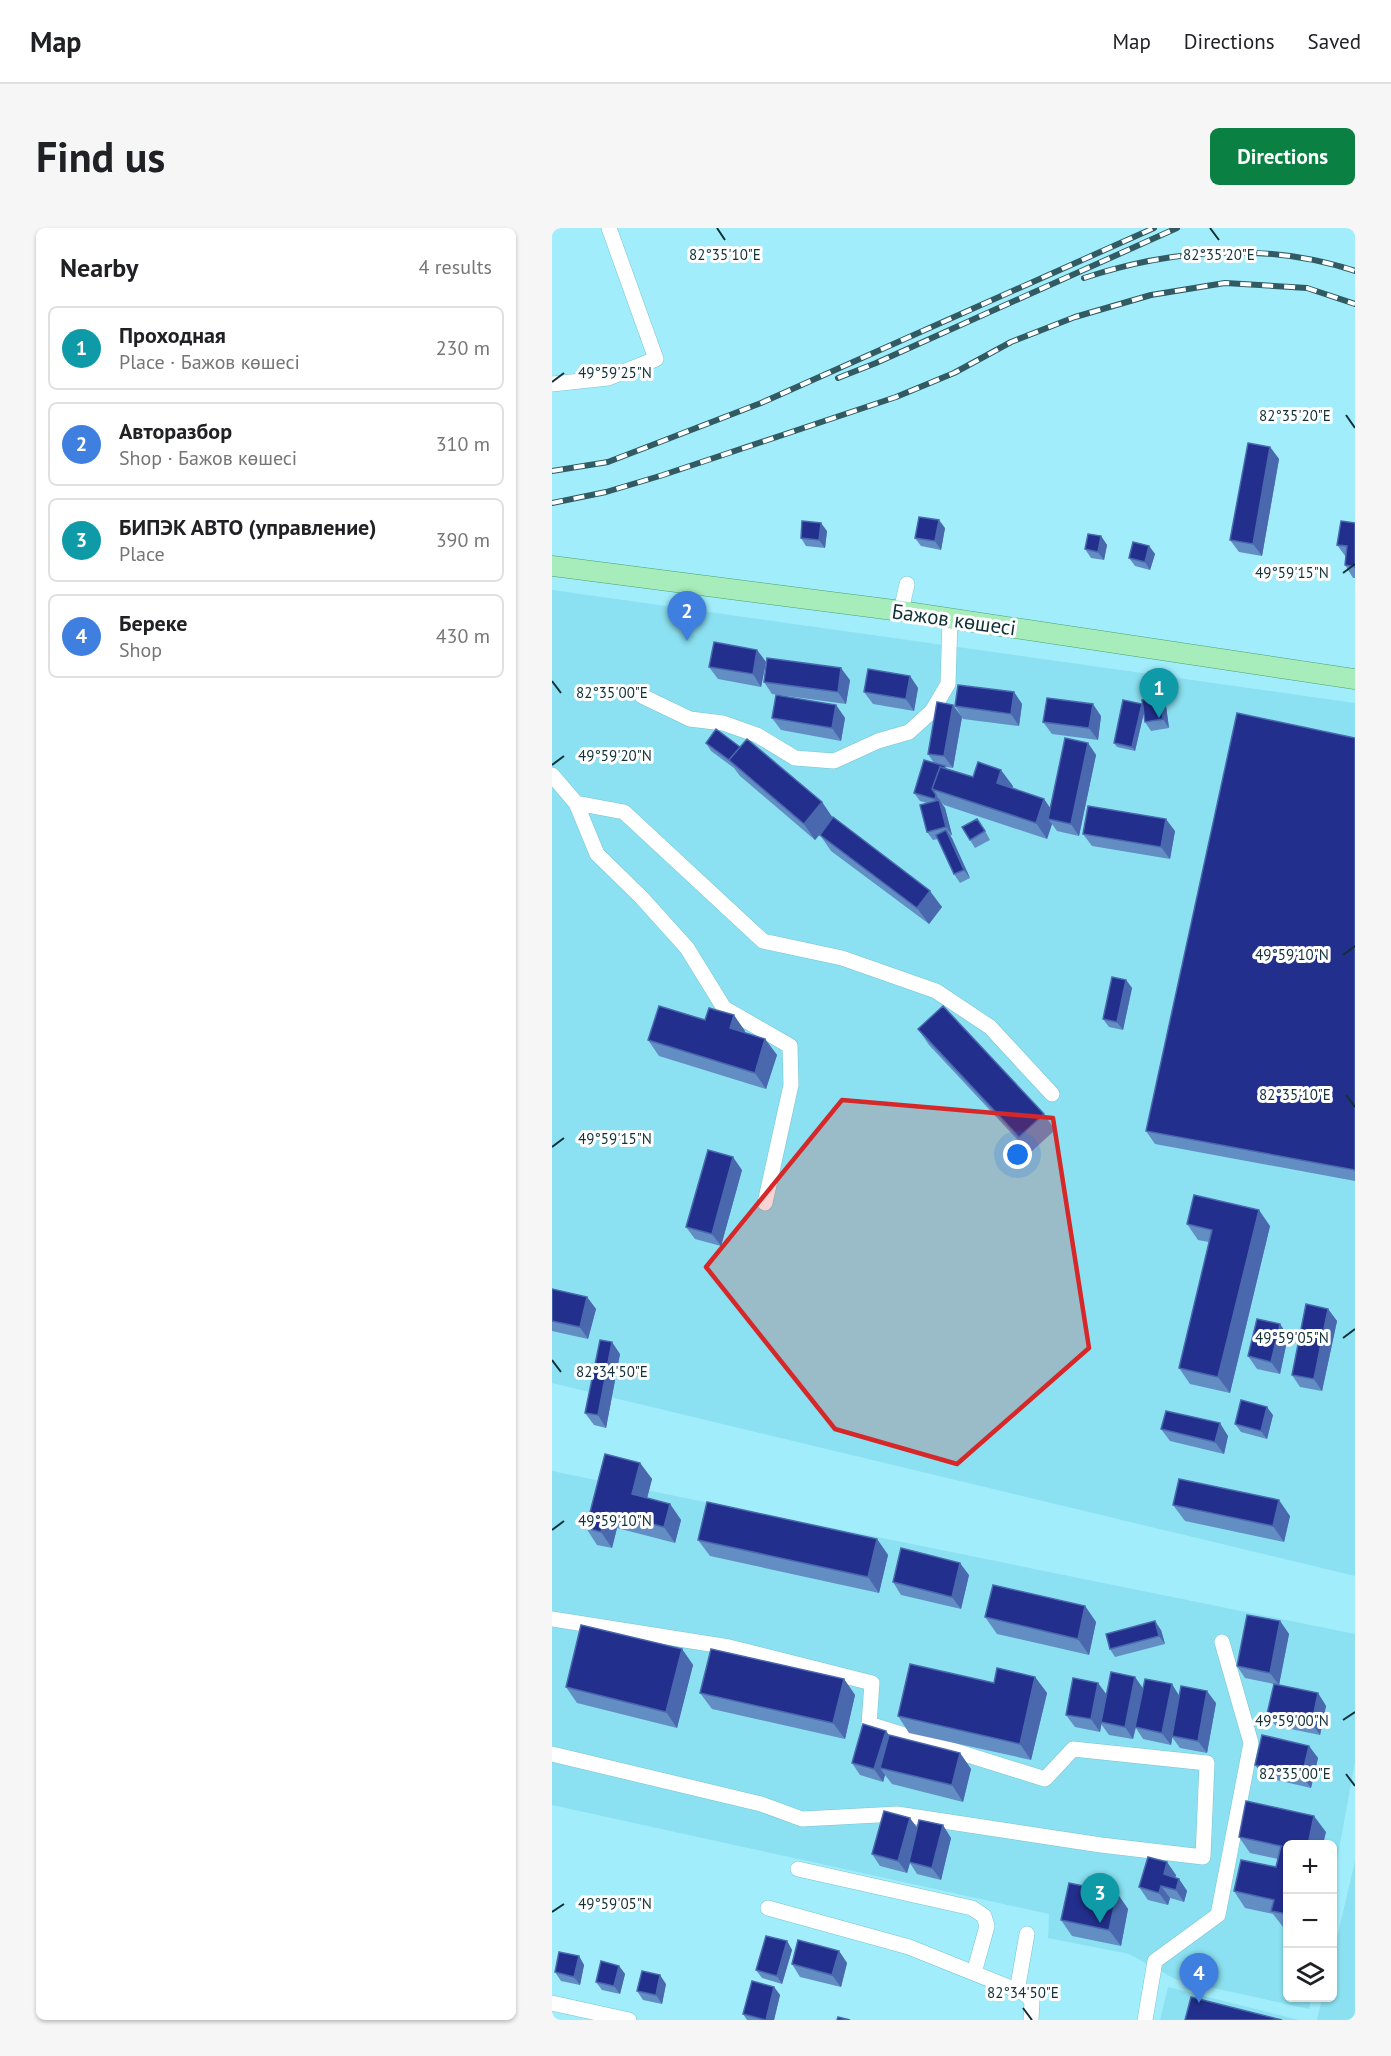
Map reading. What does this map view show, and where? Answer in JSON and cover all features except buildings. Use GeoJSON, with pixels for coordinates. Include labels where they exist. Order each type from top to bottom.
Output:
{"type":"FeatureCollection","features":[{"type":"Feature","properties":{"kind":"main road","name":"Бажов көшесі"},"geometry":{"type":"LineString","coordinates":[[552,566],[901,611],[1355,679]]}},
{"type":"Feature","properties":{"kind":"street"},"geometry":{"type":"LineString","coordinates":[[552,384],[608,378],[656,359],[609,228]]}},
{"type":"Feature","properties":{"kind":"street"},"geometry":{"type":"LineString","coordinates":[[901,611],[907,584]]}},
{"type":"Feature","properties":{"kind":"street"},"geometry":{"type":"LineString","coordinates":[[642,696],[690,720],[723,723],[757,735],[795,758],[834,761],[878,741],[909,732],[932,711],[948,684],[950,619]]}},
{"type":"Feature","properties":{"kind":"street"},"geometry":{"type":"LineString","coordinates":[[552,775],[576,803],[597,854],[642,898],[687,948],[724,1008],[790,1046],[791,1085],[765,1203]]}},
{"type":"Feature","properties":{"kind":"street"},"geometry":{"type":"LineString","coordinates":[[576,803],[624,812],[763,941],[842,958],[936,991],[990,1027],[1052,1094]]}},
{"type":"Feature","properties":{"kind":"street"},"geometry":{"type":"LineString","coordinates":[[552,1619],[729,1647],[872,1683],[869,1724],[1045,1779],[1073,1749],[1207,1763],[1203,1857],[1101,1845],[897,1814],[802,1819],[761,1804],[552,1754]]}},
{"type":"Feature","properties":{"kind":"street"},"geometry":{"type":"LineString","coordinates":[[1145,2020],[1155,1961],[1218,1915],[1251,1743],[1222,1642]]}},
{"type":"Feature","properties":{"kind":"street"},"geometry":{"type":"LineString","coordinates":[[798,1869],[972,1908],[984,1916],[987,1926],[974,1973]]}},
{"type":"Feature","properties":{"kind":"street"},"geometry":{"type":"LineString","coordinates":[[768,1908],[909,1947],[1017,1990],[1026,1994],[1032,2001],[1031,2020]]}},
{"type":"Feature","properties":{"kind":"street"},"geometry":{"type":"LineString","coordinates":[[1017,1990],[1028,1934]]}},
{"type":"Feature","properties":{"kind":"street"},"geometry":{"type":"LineString","coordinates":[[552,2003],[600,2017],[629,2020]]}},
{"type":"Feature","properties":{"kind":"highlighted area"},"geometry":{"type":"Polygon","coordinates":[[[842,1100],[1053,1118],[1089,1348],[957,1464],[835,1429],[706,1267],[842,1100]]]}},
{"type":"Feature","properties":{"kind":"shaded area"},"geometry":{"type":"Polygon","coordinates":[[[552,590],[1355,703],[1355,1576],[552,1383],[552,590]]]}},
{"type":"Feature","properties":{"kind":"shaded area"},"geometry":{"type":"Polygon","coordinates":[[[552,1471],[1355,1634],[1355,1762],[1337,1860],[1337,1840],[1283,1840],[1283,2002],[1310,2002],[1309,2009],[1177,1980],[1129,1954],[1048,1938],[1049,1914],[552,1805],[552,1471]]]}},
{"type":"Feature","properties":{"kind":"shaded area"},"geometry":{"type":"Polygon","coordinates":[[[1355,1861],[1355,2020],[1317,2020],[1321,2002],[1337,2002],[1337,1938],[1355,1861]]]}},
{"type":"Feature","properties":{"kind":"shaded area"},"geometry":{"type":"Polygon","coordinates":[[[1168,1987],[1299,2020],[1160,2020],[1168,1987]]]}},
{"type":"Feature","properties":{"kind":"railway"},"geometry":{"type":"LineString","coordinates":[[552,471],[608,462],[761,403],[1154,228]]}},
{"type":"Feature","properties":{"kind":"railway"},"geometry":{"type":"LineString","coordinates":[[838,378],[1177,228]]}},
{"type":"Feature","properties":{"kind":"railway"},"geometry":{"type":"LineString","coordinates":[[1084,278],[1151,261],[1185,255],[1219,253],[1288,256],[1355,271]]}},
{"type":"Feature","properties":{"kind":"railway"},"geometry":{"type":"LineString","coordinates":[[552,503],[606,492],[663,475],[896,397],[954,373],[1011,342],[1075,317],[1151,295],[1225,283],[1307,288],[1355,304]]}},
{"type":"Feature","properties":{"kind":"place","name":"Авторазбор"},"geometry":{"type":"Point","coordinates":[687,641]}},
{"type":"Feature","properties":{"kind":"place","name":"Проходная"},"geometry":{"type":"Point","coordinates":[1159,718]}},
{"type":"Feature","properties":{"kind":"place","name":"БИПЭК АВТО (управление)"},"geometry":{"type":"Point","coordinates":[1100,1923]}},
{"type":"Feature","properties":{"kind":"place","name":"Береке"},"geometry":{"type":"Point","coordinates":[1199,2003]}}]}
